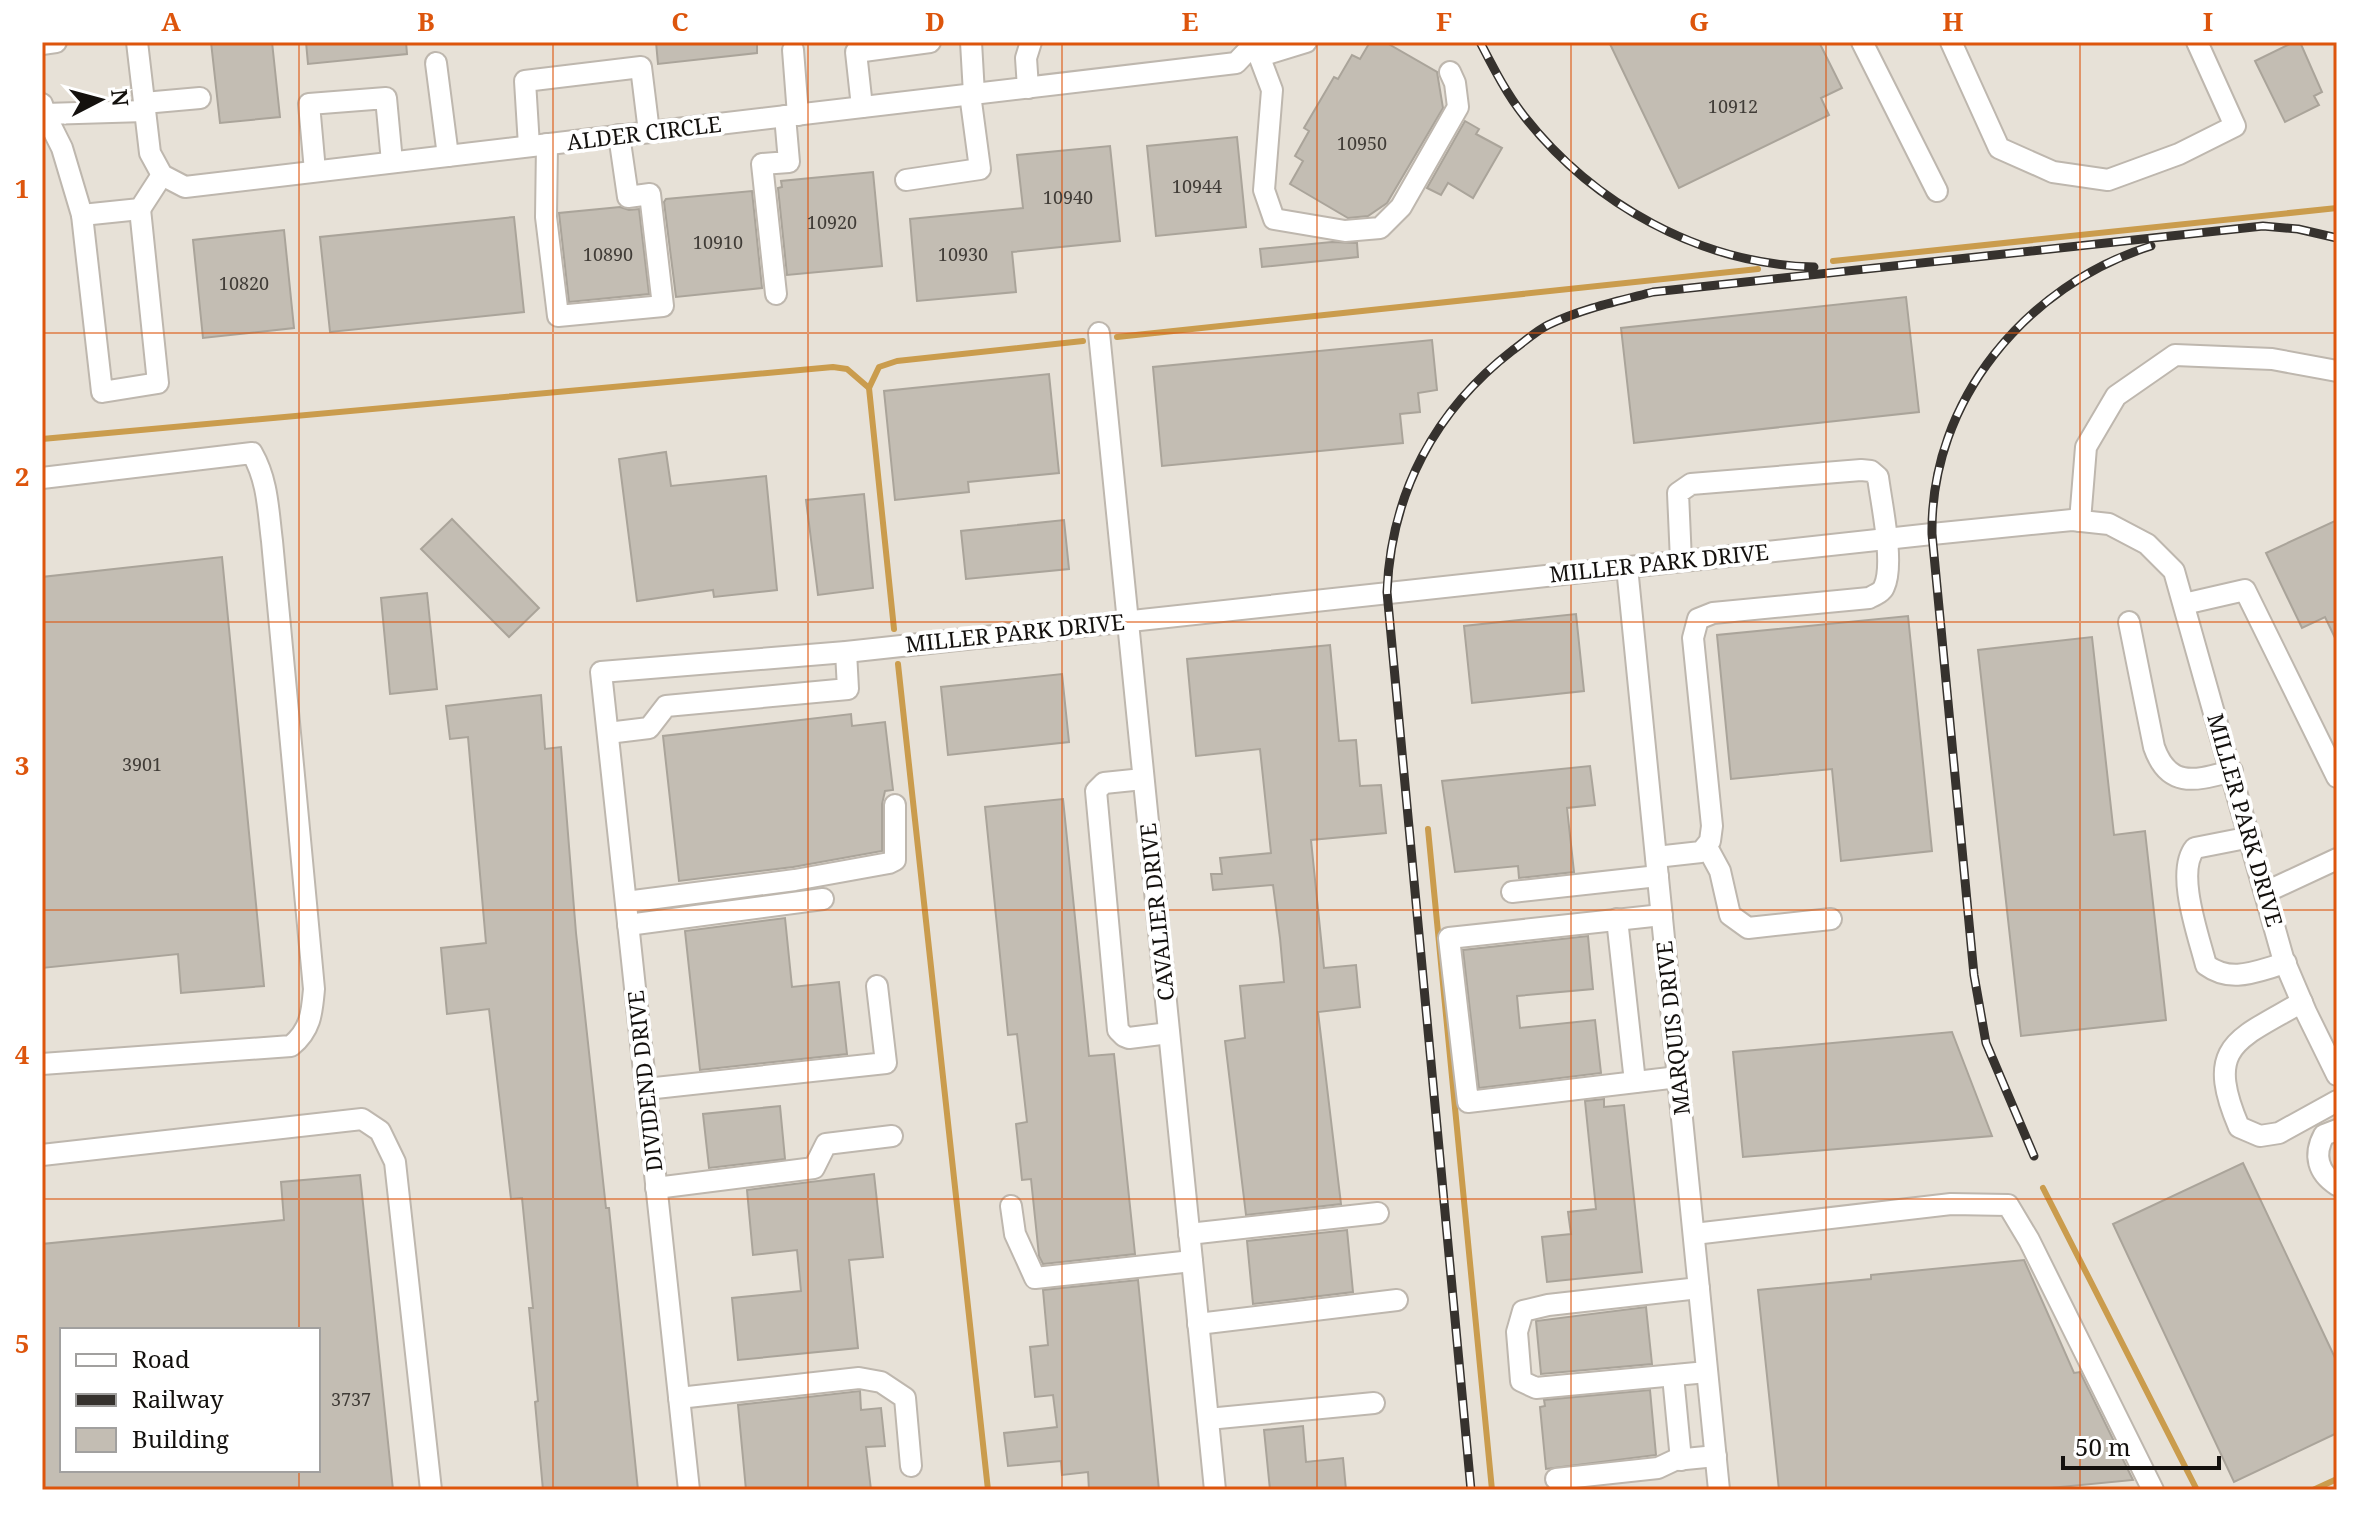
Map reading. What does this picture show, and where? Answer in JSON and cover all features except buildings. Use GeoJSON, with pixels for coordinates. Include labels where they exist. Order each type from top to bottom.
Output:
{"type":"FeatureCollection","features":[{"type":"Feature","properties":{"kind":"street"},"geometry":{"type":"LineString","coordinates":[[42,44],[56,42]]}},
{"type":"Feature","properties":{"kind":"street"},"geometry":{"type":"LineString","coordinates":[[137,42],[144,107],[150,153],[162,175],[140,209],[158,383],[102,392],[82,215],[62,148],[44,109],[144,107],[200,98]]}},
{"type":"Feature","properties":{"kind":"street"},"geometry":{"type":"LineString","coordinates":[[862,107],[856,52],[930,42]]}},
{"type":"Feature","properties":{"kind":"street"},"geometry":{"type":"LineString","coordinates":[[906,180],[980,169],[972,94],[971,42]]}},
{"type":"Feature","properties":{"kind":"street"},"geometry":{"type":"LineString","coordinates":[[1028,88],[1026,58],[1031,42]]}},
{"type":"Feature","properties":{"kind":"street","name":"ALDER CIRCLE"},"geometry":{"type":"LineString","coordinates":[[162,175],[185,187],[1236,63],[1257,48],[1306,42]]}},
{"type":"Feature","properties":{"kind":"street"},"geometry":{"type":"LineString","coordinates":[[1862,42],[1937,191]]}},
{"type":"Feature","properties":{"kind":"street"},"geometry":{"type":"LineString","coordinates":[[1951,42],[1999,148],[2053,172],[2108,180],[2179,154],[2235,126],[2197,42]]}},
{"type":"Feature","properties":{"kind":"street"},"geometry":{"type":"LineString","coordinates":[[1257,48],[1272,90],[1264,190],[1274,219],[1345,231],[1380,228],[1401,207],[1458,107],[1455,83],[1450,72]]}},
{"type":"Feature","properties":{"kind":"street"},"geometry":{"type":"LineString","coordinates":[[776,294],[762,164],[789,162],[793,50]]}},
{"type":"Feature","properties":{"kind":"street"},"geometry":{"type":"LineString","coordinates":[[436,63],[448,156]]}},
{"type":"Feature","properties":{"kind":"street"},"geometry":{"type":"LineString","coordinates":[[619,135],[628,197],[650,194],[663,306],[558,316],[538,145],[525,81],[641,67],[649,132]]}},
{"type":"Feature","properties":{"kind":"street"},"geometry":{"type":"LineString","coordinates":[[315,171],[309,104],[386,98],[392,162]]}},
{"type":"Feature","properties":{"kind":"street"},"geometry":{"type":"LineString","coordinates":[[82,215],[140,209]]}},
{"type":"Feature","properties":{"kind":"street","name":"CAVALIER DRIVE"},"geometry":{"type":"LineString","coordinates":[[1099,333],[1215,1490]]}},
{"type":"Feature","properties":{"kind":"street"},"geometry":{"type":"LineString","coordinates":[[2080,521],[2086,447],[2116,396],[2175,355],[2272,359],[2337,371]]}},
{"type":"Feature","properties":{"kind":"street"},"geometry":{"type":"LineString","coordinates":[[42,478],[252,453],[265,483],[272,541],[314,989],[312,1015],[307,1028],[291,1046],[42,1064]]}},
{"type":"Feature","properties":{"kind":"street"},"geometry":{"type":"LineString","coordinates":[[1512,892],[1657,867],[1701,852],[1707,847],[1712,826],[1693,638],[1698,619],[1713,613],[1869,598],[1884,588],[1887,538],[1878,477],[1871,471],[1691,484],[1678,493],[1681,561]]}},
{"type":"Feature","properties":{"kind":"street","name":"MILLER PARK DRIVE"},"geometry":{"type":"LineString","coordinates":[[601,672],[846,652],[1887,538],[2080,521],[2109,524],[2147,544],[2174,571],[2286,963],[2302,1002],[2331,1050],[2337,1075]]}},
{"type":"Feature","properties":{"kind":"street","name":"MARQUIS DRIVE"},"geometry":{"type":"LineString","coordinates":[[1627,567],[1719,1490]]}},
{"type":"Feature","properties":{"kind":"street"},"geometry":{"type":"LineString","coordinates":[[2184,604],[2245,590],[2337,777]]}},
{"type":"Feature","properties":{"kind":"street"},"geometry":{"type":"LineString","coordinates":[[2129,622],[2154,747],[2161,765],[2175,775],[2194,781],[2232,771]]}},
{"type":"Feature","properties":{"kind":"street"},"geometry":{"type":"LineString","coordinates":[[608,733],[649,728],[666,706],[848,689],[846,652]]}},
{"type":"Feature","properties":{"kind":"street","name":"DIVIDEND DRIVE"},"geometry":{"type":"LineString","coordinates":[[601,672],[689,1490]]}},
{"type":"Feature","properties":{"kind":"street"},"geometry":{"type":"LineString","coordinates":[[1143,779],[1104,783],[1096,791],[1118,1030],[1129,1038],[1169,1033]]}},
{"type":"Feature","properties":{"kind":"street"},"geometry":{"type":"LineString","coordinates":[[626,902],[795,880],[889,863],[895,860],[895,805]]}},
{"type":"Feature","properties":{"kind":"street"},"geometry":{"type":"LineString","coordinates":[[2251,837],[2195,848],[2186,864],[2187,883],[2206,965],[2215,972],[2232,977],[2286,963]]}},
{"type":"Feature","properties":{"kind":"street"},"geometry":{"type":"LineString","coordinates":[[1707,847],[1720,871],[1730,915],[1748,928],[1831,919]]}},
{"type":"Feature","properties":{"kind":"street"},"geometry":{"type":"LineString","coordinates":[[2266,892],[2337,859]]}},
{"type":"Feature","properties":{"kind":"street"},"geometry":{"type":"LineString","coordinates":[[628,925],[823,899]]}},
{"type":"Feature","properties":{"kind":"street"},"geometry":{"type":"LineString","coordinates":[[1662,915],[1449,938],[1468,1102],[1678,1077]]}},
{"type":"Feature","properties":{"kind":"street"},"geometry":{"type":"LineString","coordinates":[[1617,919],[1635,1082]]}},
{"type":"Feature","properties":{"kind":"street"},"geometry":{"type":"LineString","coordinates":[[646,1089],[886,1063],[877,986]]}},
{"type":"Feature","properties":{"kind":"street"},"geometry":{"type":"LineString","coordinates":[[2302,1002],[2251,1032],[2233,1049],[2224,1066],[2224,1084],[2229,1103],[2239,1127],[2260,1136],[2279,1133],[2337,1101]]}},
{"type":"Feature","properties":{"kind":"street"},"geometry":{"type":"LineString","coordinates":[[42,1155],[362,1119],[380,1131],[395,1162],[431,1490]]}},
{"type":"Feature","properties":{"kind":"street"},"geometry":{"type":"LineString","coordinates":[[2337,1130],[2324,1135],[2317,1154],[2326,1178],[2337,1185]]}},
{"type":"Feature","properties":{"kind":"street"},"geometry":{"type":"LineString","coordinates":[[656,1188],[814,1168],[826,1144],[892,1136]]}},
{"type":"Feature","properties":{"kind":"street"},"geometry":{"type":"LineString","coordinates":[[1694,1234],[1951,1204],[2008,1205],[2037,1254],[2153,1490]]}},
{"type":"Feature","properties":{"kind":"street"},"geometry":{"type":"LineString","coordinates":[[1011,1206],[1015,1234],[1035,1278],[1192,1261]]}},
{"type":"Feature","properties":{"kind":"street"},"geometry":{"type":"LineString","coordinates":[[1189,1234],[1378,1213]]}},
{"type":"Feature","properties":{"kind":"street"},"geometry":{"type":"LineString","coordinates":[[1699,1288],[1548,1305],[1523,1311],[1517,1332],[1521,1381],[1536,1388],[1674,1384],[1708,1377]]}},
{"type":"Feature","properties":{"kind":"street"},"geometry":{"type":"LineString","coordinates":[[1198,1324],[1397,1300]]}},
{"type":"Feature","properties":{"kind":"street"},"geometry":{"type":"LineString","coordinates":[[679,1398],[859,1378],[881,1382],[905,1398],[911,1466]]}},
{"type":"Feature","properties":{"kind":"street"},"geometry":{"type":"LineString","coordinates":[[1674,1384],[1681,1460]]}},
{"type":"Feature","properties":{"kind":"street"},"geometry":{"type":"LineString","coordinates":[[1208,1419],[1374,1403]]}},
{"type":"Feature","properties":{"kind":"street"},"geometry":{"type":"LineString","coordinates":[[1556,1479],[1658,1468],[1681,1460],[1716,1456]]}},
{"type":"Feature","properties":{"kind":"waterway"},"geometry":{"type":"LineString","coordinates":[[1833,261],[2337,208]]}},
{"type":"Feature","properties":{"kind":"waterway"},"geometry":{"type":"LineString","coordinates":[[1117,337],[1758,269]]}},
{"type":"Feature","properties":{"kind":"waterway"},"geometry":{"type":"LineString","coordinates":[[894,629],[869,388],[879,367],[897,361],[1083,341]]}},
{"type":"Feature","properties":{"kind":"waterway"},"geometry":{"type":"LineString","coordinates":[[42,439],[833,367],[847,369],[869,388]]}},
{"type":"Feature","properties":{"kind":"waterway"},"geometry":{"type":"LineString","coordinates":[[898,664],[988,1490]]}},
{"type":"Feature","properties":{"kind":"waterway"},"geometry":{"type":"LineString","coordinates":[[1428,829],[1492,1490]]}},
{"type":"Feature","properties":{"kind":"waterway"},"geometry":{"type":"LineString","coordinates":[[2043,1188],[2197,1490]]}},
{"type":"Feature","properties":{"kind":"waterway"},"geometry":{"type":"LineString","coordinates":[[2313,1490],[2337,1479]]}},
{"type":"Feature","properties":{"kind":"railway"},"geometry":{"type":"LineString","coordinates":[[1480,42],[1524,116],[1552,148],[1616,202],[1690,241],[1730,255],[1814,267]]}},
{"type":"Feature","properties":{"kind":"railway"},"geometry":{"type":"LineString","coordinates":[[1471,1490],[1387,592],[1397,521],[1422,456],[1440,427],[1485,374],[1544,327],[1586,310],[1653,292],[2263,226],[2298,229],[2337,238]]}},
{"type":"Feature","properties":{"kind":"railway"},"geometry":{"type":"LineString","coordinates":[[2034,1156],[1986,1043],[1974,975],[1932,534],[1936,485],[1948,438],[1968,394],[1994,354],[2027,319],[2064,289],[2106,264],[2151,246]]}}]}
